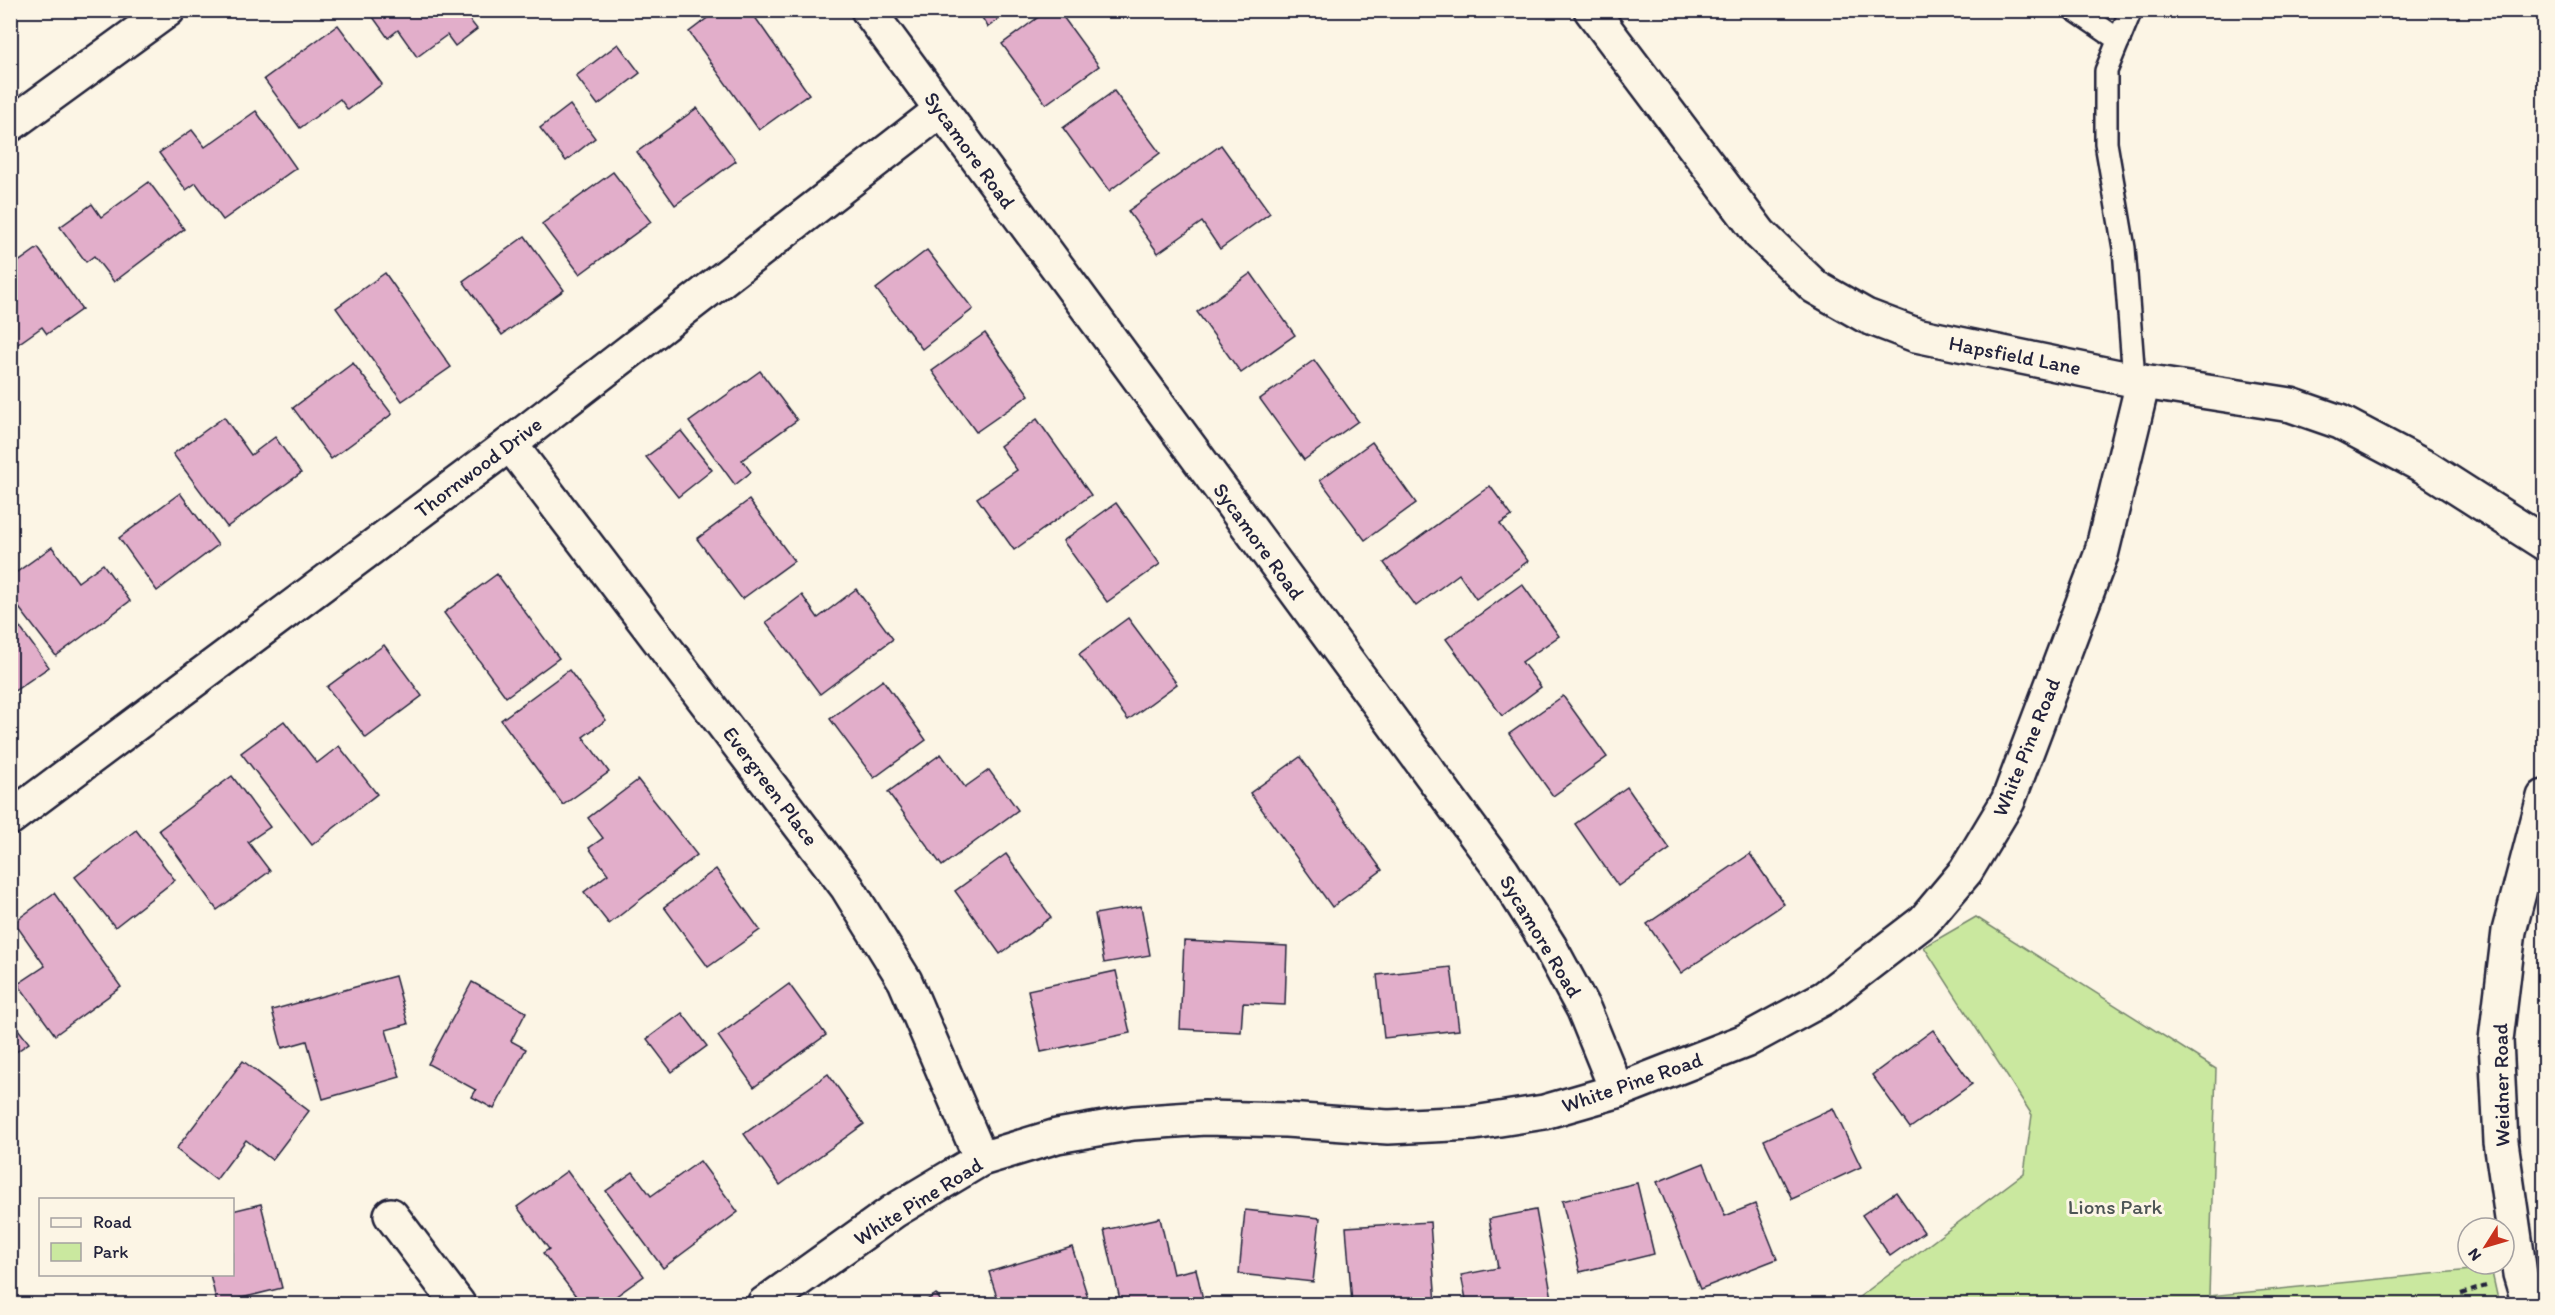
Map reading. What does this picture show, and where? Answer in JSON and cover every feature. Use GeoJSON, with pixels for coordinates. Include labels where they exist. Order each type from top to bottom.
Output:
{"type":"FeatureCollection","features":[{"type":"Feature","properties":{"kind":"street"},"geometry":{"type":"LineString","coordinates":[[10,125],[168,10]]}},
{"type":"Feature","properties":{"kind":"street","name":"Sycamore Road"},"geometry":{"type":"LineString","coordinates":[[868,10],[1502,871],[1550,947],[1584,1010],[1617,1091]]}},
{"type":"Feature","properties":{"kind":"street","name":"Hapsfield Lane"},"geometry":{"type":"LineString","coordinates":[[1591,10],[1760,234],[1815,287],[1866,316],[1916,335],[2139,381],[2290,405],[2340,422],[2425,467],[2544,543]]}},
{"type":"Feature","properties":{"kind":"street","name":"Thornwood Drive"},"geometry":{"type":"LineString","coordinates":[[10,818],[510,444],[941,110]]}},
{"type":"Feature","properties":{"kind":"street","name":"White Pine Road"},"geometry":{"type":"LineString","coordinates":[[764,1305],[894,1211],[981,1159],[1057,1136],[1133,1123],[1205,1118],[1286,1120],[1388,1127],[1474,1124],[1544,1112],[1617,1091],[1744,1041],[1824,998],[1924,921],[1966,871],[2008,801],[2101,555],[2139,381]]}},
{"type":"Feature","properties":{"kind":"street","name":"Evergreen Place"},"geometry":{"type":"LineString","coordinates":[[510,444],[847,887],[905,981],[981,1159]]}},
{"type":"Feature","properties":{"kind":"street","name":"Weidner Road"},"geometry":{"type":"LineString","coordinates":[[2529,1305],[2520,1274],[2500,1142],[2496,1040],[2509,931],[2544,797]]}},
{"type":"Feature","properties":{"kind":"street"},"geometry":{"type":"LineString","coordinates":[[390,1215],[458,1305]]}},
{"type":"Feature","properties":{"kind":"lane"},"geometry":{"type":"LineString","coordinates":[[2074,10],[2119,40]]}},
{"type":"Feature","properties":{"kind":"lane"},"geometry":{"type":"LineString","coordinates":[[2131,10],[2106,71],[2106,143],[2124,248],[2139,381]]}},
{"type":"Feature","properties":{"kind":"green space","name":"Lions Park"},"geometry":{"type":"Polygon","coordinates":[[[1976,917],[2216,1069],[2209,1296],[2456,1271],[2456,1276],[2493,1276],[2499,1304],[1850,1304],[2024,1173],[2032,1115],[1924,947],[1976,917]]]}},
{"type":"Feature","properties":{"kind":"building"},"geometry":{"type":"Polygon","coordinates":[[[368,10],[481,10],[469,19],[477,29],[455,46],[447,35],[417,57],[398,30],[388,38],[368,10]]]}},
{"type":"Feature","properties":{"kind":"building"},"geometry":{"type":"Polygon","coordinates":[[[718,10],[750,10],[809,94],[759,130],[689,32],[718,10]]]}},
{"type":"Feature","properties":{"kind":"building"},"geometry":{"type":"Polygon","coordinates":[[[977,10],[1012,10],[988,27],[977,10]]]}},
{"type":"Feature","properties":{"kind":"building"},"geometry":{"type":"Polygon","coordinates":[[[1048,10],[1058,10],[1099,66],[1046,104],[1002,44],[1048,10]]]}},
{"type":"Feature","properties":{"kind":"building"},"geometry":{"type":"Polygon","coordinates":[[[338,25],[382,84],[348,110],[340,99],[300,128],[264,79],[338,25]]]}},
{"type":"Feature","properties":{"kind":"building"},"geometry":{"type":"Polygon","coordinates":[[[618,44],[640,73],[598,105],[576,76],[618,44]]]}},
{"type":"Feature","properties":{"kind":"building"},"geometry":{"type":"Polygon","coordinates":[[[1114,91],[1160,153],[1109,191],[1063,128],[1114,91]]]}},
{"type":"Feature","properties":{"kind":"building"},"geometry":{"type":"Polygon","coordinates":[[[570,105],[595,138],[566,161],[540,128],[570,105]]]}},
{"type":"Feature","properties":{"kind":"building"},"geometry":{"type":"Polygon","coordinates":[[[697,108],[736,161],[675,205],[637,152],[697,108]]]}},
{"type":"Feature","properties":{"kind":"building"},"geometry":{"type":"Polygon","coordinates":[[[256,111],[296,168],[223,220],[196,183],[186,190],[159,153],[192,130],[205,147],[256,111]]]}},
{"type":"Feature","properties":{"kind":"building"},"geometry":{"type":"Polygon","coordinates":[[[1221,145],[1270,213],[1220,249],[1202,222],[1158,253],[1128,211],[1221,145]]]}},
{"type":"Feature","properties":{"kind":"building"},"geometry":{"type":"Polygon","coordinates":[[[613,172],[651,222],[580,274],[542,224],[613,172]]]}},
{"type":"Feature","properties":{"kind":"building"},"geometry":{"type":"Polygon","coordinates":[[[149,182],[184,229],[114,282],[94,256],[86,262],[60,227],[92,204],[101,217],[149,182]]]}},
{"type":"Feature","properties":{"kind":"building"},"geometry":{"type":"Polygon","coordinates":[[[525,236],[564,290],[502,335],[463,281],[525,236]]]}},
{"type":"Feature","properties":{"kind":"building"},"geometry":{"type":"Polygon","coordinates":[[[38,248],[82,309],[47,334],[42,327],[15,346],[10,340],[10,268],[38,248]]]}},
{"type":"Feature","properties":{"kind":"building"},"geometry":{"type":"Polygon","coordinates":[[[927,250],[973,309],[922,349],[876,289],[927,250]]]}},
{"type":"Feature","properties":{"kind":"building"},"geometry":{"type":"Polygon","coordinates":[[[385,273],[451,367],[402,401],[336,308],[385,273]]]}},
{"type":"Feature","properties":{"kind":"building"},"geometry":{"type":"Polygon","coordinates":[[[1251,273],[1295,335],[1241,373],[1197,312],[1251,273]]]}},
{"type":"Feature","properties":{"kind":"building"},"geometry":{"type":"Polygon","coordinates":[[[985,333],[1029,395],[976,432],[932,371],[985,333]]]}},
{"type":"Feature","properties":{"kind":"building"},"geometry":{"type":"Polygon","coordinates":[[[1314,360],[1358,421],[1304,460],[1260,399],[1314,360]]]}},
{"type":"Feature","properties":{"kind":"building"},"geometry":{"type":"Polygon","coordinates":[[[353,363],[392,414],[331,459],[293,408],[353,363]]]}},
{"type":"Feature","properties":{"kind":"building"},"geometry":{"type":"Polygon","coordinates":[[[760,371],[797,420],[742,460],[751,472],[735,485],[689,422],[760,371]]]}},
{"type":"Feature","properties":{"kind":"building"},"geometry":{"type":"Polygon","coordinates":[[[224,417],[251,455],[275,437],[301,473],[227,527],[173,454],[224,417]]]}},
{"type":"Feature","properties":{"kind":"building"},"geometry":{"type":"Polygon","coordinates":[[[1037,419],[1091,495],[1014,550],[977,498],[1017,470],[1000,446],[1037,419]]]}},
{"type":"Feature","properties":{"kind":"building"},"geometry":{"type":"Polygon","coordinates":[[[681,431],[712,470],[678,497],[646,457],[681,431]]]}},
{"type":"Feature","properties":{"kind":"building"},"geometry":{"type":"Polygon","coordinates":[[[1372,442],[1416,503],[1365,540],[1320,480],[1372,442]]]}},
{"type":"Feature","properties":{"kind":"building"},"geometry":{"type":"Polygon","coordinates":[[[1490,486],[1512,516],[1500,524],[1528,561],[1476,599],[1459,574],[1416,606],[1384,563],[1490,486]]]}},
{"type":"Feature","properties":{"kind":"building"},"geometry":{"type":"Polygon","coordinates":[[[180,493],[218,545],[157,591],[119,538],[180,493]]]}},
{"type":"Feature","properties":{"kind":"building"},"geometry":{"type":"Polygon","coordinates":[[[749,500],[794,561],[742,599],[697,539],[749,500]]]}},
{"type":"Feature","properties":{"kind":"building"},"geometry":{"type":"Polygon","coordinates":[[[1116,503],[1160,564],[1107,602],[1063,541],[1116,503]]]}},
{"type":"Feature","properties":{"kind":"building"},"geometry":{"type":"Polygon","coordinates":[[[52,547],[78,582],[103,564],[130,601],[56,656],[10,596],[10,577],[52,547]]]}},
{"type":"Feature","properties":{"kind":"building"},"geometry":{"type":"Polygon","coordinates":[[[497,574],[559,658],[506,697],[444,613],[497,574]]]}},
{"type":"Feature","properties":{"kind":"building"},"geometry":{"type":"Polygon","coordinates":[[[1522,584],[1559,636],[1522,662],[1541,687],[1502,716],[1446,639],[1522,584]]]}},
{"type":"Feature","properties":{"kind":"building"},"geometry":{"type":"Polygon","coordinates":[[[856,589],[893,639],[820,694],[766,622],[802,595],[818,618],[856,589]]]}},
{"type":"Feature","properties":{"kind":"building"},"geometry":{"type":"Polygon","coordinates":[[[10,614],[49,667],[10,694],[10,614]]]}},
{"type":"Feature","properties":{"kind":"building"},"geometry":{"type":"Polygon","coordinates":[[[1128,618],[1177,684],[1128,720],[1079,654],[1128,618]]]}},
{"type":"Feature","properties":{"kind":"building"},"geometry":{"type":"Polygon","coordinates":[[[384,645],[422,696],[366,738],[327,687],[384,645]]]}},
{"type":"Feature","properties":{"kind":"building"},"geometry":{"type":"Polygon","coordinates":[[[569,670],[606,720],[583,737],[609,772],[563,805],[501,720],[569,670]]]}},
{"type":"Feature","properties":{"kind":"building"},"geometry":{"type":"Polygon","coordinates":[[[883,680],[926,740],[874,778],[830,719],[883,680]]]}},
{"type":"Feature","properties":{"kind":"building"},"geometry":{"type":"Polygon","coordinates":[[[1563,696],[1607,757],[1553,796],[1509,734],[1563,696]]]}},
{"type":"Feature","properties":{"kind":"building"},"geometry":{"type":"Polygon","coordinates":[[[284,721],[317,763],[339,746],[377,794],[312,845],[241,753],[284,721]]]}},
{"type":"Feature","properties":{"kind":"building"},"geometry":{"type":"Polygon","coordinates":[[[941,754],[965,787],[989,770],[1018,810],[942,866],[888,792],[941,754]]]}},
{"type":"Feature","properties":{"kind":"building"},"geometry":{"type":"Polygon","coordinates":[[[1300,757],[1382,870],[1332,907],[1250,793],[1300,757]]]}},
{"type":"Feature","properties":{"kind":"building"},"geometry":{"type":"Polygon","coordinates":[[[232,776],[270,827],[248,842],[270,871],[217,910],[159,830],[232,776]]]}},
{"type":"Feature","properties":{"kind":"building"},"geometry":{"type":"Polygon","coordinates":[[[638,780],[697,855],[609,924],[584,892],[608,874],[589,848],[603,838],[588,818],[638,780]]]}},
{"type":"Feature","properties":{"kind":"building"},"geometry":{"type":"Polygon","coordinates":[[[1627,787],[1670,849],[1618,886],[1575,824],[1627,787]]]}},
{"type":"Feature","properties":{"kind":"building"},"geometry":{"type":"Polygon","coordinates":[[[136,830],[175,880],[115,927],[75,877],[136,830]]]}},
{"type":"Feature","properties":{"kind":"building"},"geometry":{"type":"Polygon","coordinates":[[[1006,854],[1051,917],[1000,954],[955,891],[1006,854]]]}},
{"type":"Feature","properties":{"kind":"building"},"geometry":{"type":"Polygon","coordinates":[[[1750,854],[1784,904],[1681,973],[1647,924],[1750,854]]]}},
{"type":"Feature","properties":{"kind":"building"},"geometry":{"type":"Polygon","coordinates":[[[716,869],[760,930],[708,967],[664,907],[716,869]]]}},
{"type":"Feature","properties":{"kind":"building"},"geometry":{"type":"Polygon","coordinates":[[[54,893],[121,987],[55,1035],[18,984],[45,966],[14,922],[54,893]]]}},
{"type":"Feature","properties":{"kind":"building"},"geometry":{"type":"Polygon","coordinates":[[[1141,906],[1150,955],[1104,963],[1095,914],[1141,906]]]}},
{"type":"Feature","properties":{"kind":"building"},"geometry":{"type":"Polygon","coordinates":[[[1184,941],[1287,946],[1285,1005],[1243,1003],[1241,1032],[1180,1029],[1184,941]]]}},
{"type":"Feature","properties":{"kind":"building"},"geometry":{"type":"Polygon","coordinates":[[[1451,967],[1459,1030],[1384,1038],[1377,975],[1451,967]]]}},
{"type":"Feature","properties":{"kind":"building"},"geometry":{"type":"Polygon","coordinates":[[[1116,971],[1130,1033],[1041,1052],[1028,990],[1116,971]]]}},
{"type":"Feature","properties":{"kind":"building"},"geometry":{"type":"Polygon","coordinates":[[[395,976],[408,1024],[386,1030],[400,1077],[323,1099],[307,1041],[282,1048],[272,1010],[395,976]]]}},
{"type":"Feature","properties":{"kind":"building"},"geometry":{"type":"Polygon","coordinates":[[[472,982],[526,1012],[511,1041],[526,1049],[494,1109],[472,1097],[476,1090],[428,1064],[472,982]]]}},
{"type":"Feature","properties":{"kind":"building"},"geometry":{"type":"Polygon","coordinates":[[[789,984],[826,1035],[754,1087],[718,1036],[789,984]]]}},
{"type":"Feature","properties":{"kind":"building"},"geometry":{"type":"Polygon","coordinates":[[[682,1013],[707,1046],[672,1072],[647,1039],[682,1013]]]}},
{"type":"Feature","properties":{"kind":"building"},"geometry":{"type":"Polygon","coordinates":[[[10,1019],[29,1043],[10,1056],[10,1019]]]}},
{"type":"Feature","properties":{"kind":"building"},"geometry":{"type":"Polygon","coordinates":[[[1933,1030],[1972,1084],[1910,1128],[1872,1075],[1933,1030]]]}},
{"type":"Feature","properties":{"kind":"building"},"geometry":{"type":"Polygon","coordinates":[[[243,1061],[309,1111],[272,1160],[246,1140],[216,1180],[176,1149],[243,1061]]]}},
{"type":"Feature","properties":{"kind":"building"},"geometry":{"type":"Polygon","coordinates":[[[828,1074],[864,1124],[780,1185],[744,1134],[828,1074]]]}},
{"type":"Feature","properties":{"kind":"building"},"geometry":{"type":"Polygon","coordinates":[[[1833,1108],[1861,1167],[1792,1199],[1764,1140],[1833,1108]]]}},
{"type":"Feature","properties":{"kind":"building"},"geometry":{"type":"Polygon","coordinates":[[[700,1161],[738,1212],[663,1268],[606,1191],[633,1172],[651,1196],[700,1161]]]}},
{"type":"Feature","properties":{"kind":"building"},"geometry":{"type":"Polygon","coordinates":[[[1704,1163],[1725,1216],[1755,1204],[1777,1259],[1700,1289],[1657,1182],[1704,1163]]]}},
{"type":"Feature","properties":{"kind":"building"},"geometry":{"type":"Polygon","coordinates":[[[567,1171],[644,1276],[605,1304],[582,1304],[543,1253],[549,1249],[517,1207],[567,1171]]]}},
{"type":"Feature","properties":{"kind":"building"},"geometry":{"type":"Polygon","coordinates":[[[1637,1183],[1654,1254],[1580,1272],[1562,1201],[1637,1183]]]}},
{"type":"Feature","properties":{"kind":"building"},"geometry":{"type":"Polygon","coordinates":[[[1896,1192],[1924,1232],[1890,1256],[1862,1215],[1896,1192]]]}},
{"type":"Feature","properties":{"kind":"building"},"geometry":{"type":"Polygon","coordinates":[[[261,1204],[282,1288],[217,1304],[210,1276],[234,1276],[234,1211],[261,1204]]]}},
{"type":"Feature","properties":{"kind":"building"},"geometry":{"type":"Polygon","coordinates":[[[1245,1210],[1320,1218],[1313,1282],[1239,1274],[1245,1210]]]}},
{"type":"Feature","properties":{"kind":"building"},"geometry":{"type":"Polygon","coordinates":[[[1536,1210],[1553,1304],[1467,1304],[1461,1275],[1498,1268],[1489,1219],[1536,1210]]]}},
{"type":"Feature","properties":{"kind":"building"},"geometry":{"type":"Polygon","coordinates":[[[1160,1218],[1173,1274],[1196,1269],[1204,1304],[1121,1304],[1104,1230],[1160,1218]]]}},
{"type":"Feature","properties":{"kind":"building"},"geometry":{"type":"Polygon","coordinates":[[[1430,1222],[1436,1304],[1352,1304],[1346,1227],[1430,1222]]]}},
{"type":"Feature","properties":{"kind":"building"},"geometry":{"type":"Polygon","coordinates":[[[1072,1247],[1090,1304],[999,1304],[989,1272],[1072,1247]]]}},
{"type":"Feature","properties":{"kind":"building"},"geometry":{"type":"Polygon","coordinates":[[[936,1294],[943,1304],[921,1304],[936,1294]]]}}]}
